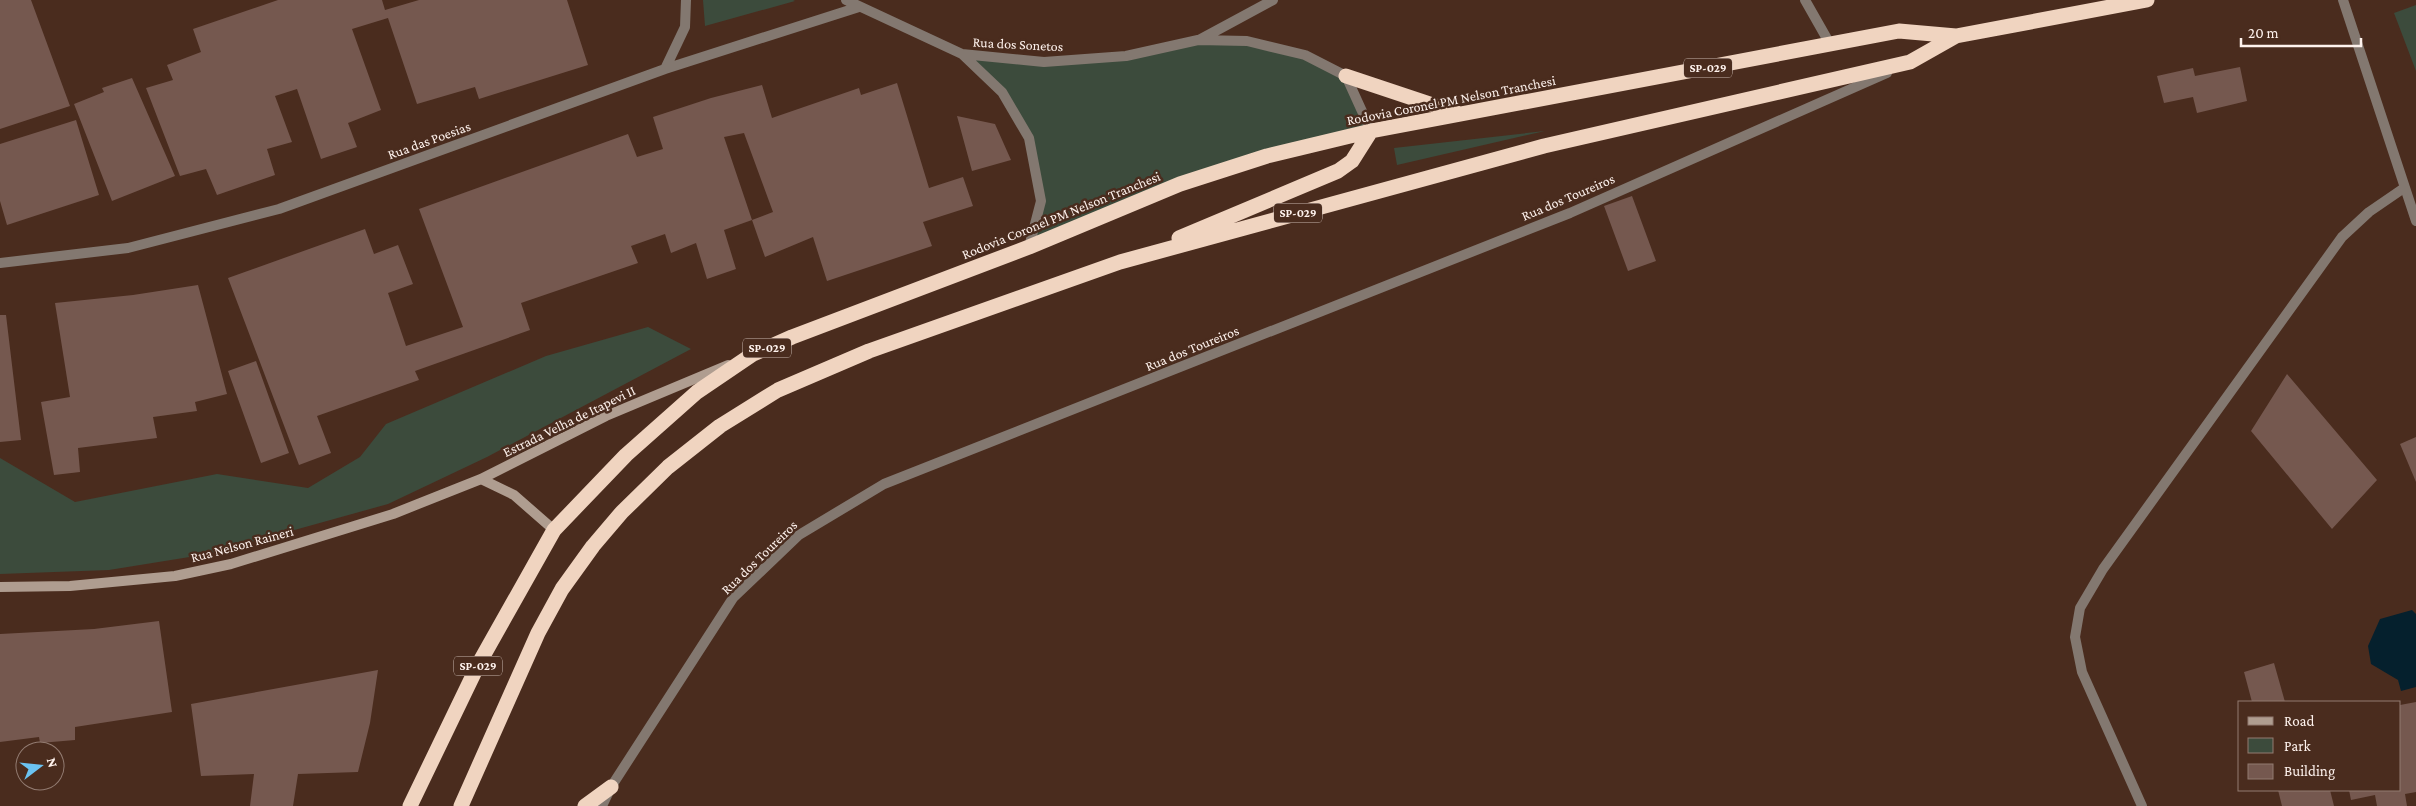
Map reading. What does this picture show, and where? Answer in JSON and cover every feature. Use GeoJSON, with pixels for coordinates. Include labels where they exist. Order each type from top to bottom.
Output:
{"type":"FeatureCollection","features":[{"type":"Feature","properties":{"kind":"highway","name":"Rodovia Coronel PM Nelson Tranchesi"},"geometry":{"type":"LineString","coordinates":[[410,806],[478,665],[554,530],[626,455],[697,392],[753,354],[792,337],[1029,247],[1180,184],[1267,156],[1371,131],[1899,31],[1956,36],[2147,0]]}},
{"type":"Feature","properties":{"kind":"highway","name":"Rodovia Coronel PM Nelson Tranchesi"},"geometry":{"type":"LineString","coordinates":[[461,806],[538,633],[562,589],[622,512],[668,467],[746,408],[811,375],[894,341],[1120,262],[1544,146],[1910,62],[1956,36]]}},
{"type":"Feature","properties":{"kind":"highway"},"geometry":{"type":"LineString","coordinates":[[1346,76],[1461,114]]}},
{"type":"Feature","properties":{"kind":"highway"},"geometry":{"type":"LineString","coordinates":[[1120,262],[1338,171],[1352,161],[1371,131]]}},
{"type":"Feature","properties":{"kind":"highway"},"geometry":{"type":"LineString","coordinates":[[585,806],[611,787]]}},
{"type":"Feature","properties":{"kind":"main road","name":"Estrada Velha de Itapevi II"},"geometry":{"type":"LineString","coordinates":[[481,479],[606,416],[753,354]]}},
{"type":"Feature","properties":{"kind":"main road"},"geometry":{"type":"LineString","coordinates":[[481,479],[514,495],[554,530]]}},
{"type":"Feature","properties":{"kind":"main road","name":"Rua Nelson Raineri"},"geometry":{"type":"LineString","coordinates":[[0,587],[70,586],[130,582],[175,576],[231,564],[393,514],[481,479]]}},
{"type":"Feature","properties":{"kind":"street"},"geometry":{"type":"LineString","coordinates":[[665,69],[685,27],[686,0]]}},
{"type":"Feature","properties":{"kind":"street","name":"Rua dos Sonetos"},"geometry":{"type":"LineString","coordinates":[[846,0],[962,54],[1044,62],[1126,56],[1198,40],[1247,41],[1304,56],[1346,76]]}},
{"type":"Feature","properties":{"kind":"street","name":"Rua dos Sonetos"},"geometry":{"type":"LineString","coordinates":[[1198,40],[1273,0]]}},
{"type":"Feature","properties":{"kind":"street"},"geometry":{"type":"LineString","coordinates":[[1805,0],[1830,44]]}},
{"type":"Feature","properties":{"kind":"street"},"geometry":{"type":"LineString","coordinates":[[2343,0],[2416,221]]}},
{"type":"Feature","properties":{"kind":"street","name":"Rua das Poesias"},"geometry":{"type":"LineString","coordinates":[[0,264],[128,248],[279,209],[665,69],[859,7]]}},
{"type":"Feature","properties":{"kind":"street"},"geometry":{"type":"LineString","coordinates":[[962,54],[1002,92],[1028,138],[1040,201],[1029,247]]}},
{"type":"Feature","properties":{"kind":"street","name":"Rua dos Toureiros"},"geometry":{"type":"LineString","coordinates":[[602,806],[611,787],[733,598],[798,535],[884,484],[1570,213],[1910,62]]}},
{"type":"Feature","properties":{"kind":"street"},"geometry":{"type":"LineString","coordinates":[[1346,76],[1371,131]]}},
{"type":"Feature","properties":{"kind":"street"},"geometry":{"type":"LineString","coordinates":[[2142,806],[2082,672],[2075,637],[2080,608],[2103,569],[2342,238],[2369,212],[2404,188]]}},
{"type":"Feature","properties":{"kind":"green space"},"geometry":{"type":"Polygon","coordinates":[[[703,0],[793,0],[795,1],[705,26],[703,0]]]}},
{"type":"Feature","properties":{"kind":"green space"},"geometry":{"type":"Polygon","coordinates":[[[2416,5],[2416,71],[2394,13],[2416,5]]]}},
{"type":"Feature","properties":{"kind":"green space"},"geometry":{"type":"Polygon","coordinates":[[[1198,40],[1247,41],[1305,55],[1346,76],[1371,131],[1267,156],[1029,247],[1041,201],[1029,138],[1002,92],[962,54],[1044,62],[1126,56],[1198,40]]]}},
{"type":"Feature","properties":{"kind":"green space"},"geometry":{"type":"Polygon","coordinates":[[[1545,131],[1397,165],[1394,148],[1545,131]]]}},
{"type":"Feature","properties":{"kind":"green space"},"geometry":{"type":"Polygon","coordinates":[[[648,327],[691,349],[487,457],[388,504],[208,554],[109,570],[0,574],[0,458],[75,502],[217,474],[308,488],[360,457],[386,424],[546,356],[648,327]]]}},
{"type":"Feature","properties":{"kind":"water"},"geometry":{"type":"Polygon","coordinates":[[[2412,610],[2416,614],[2416,687],[2401,691],[2398,680],[2371,664],[2368,646],[2380,619],[2412,610]]]}},
{"type":"Feature","properties":{"kind":"building"},"geometry":{"type":"Polygon","coordinates":[[[0,0],[31,0],[70,106],[0,129],[0,0]]]}},
{"type":"Feature","properties":{"kind":"building"},"geometry":{"type":"Polygon","coordinates":[[[278,0],[382,0],[385,10],[419,0],[567,0],[588,65],[479,99],[475,87],[417,104],[388,18],[352,29],[381,110],[348,123],[357,147],[321,159],[297,89],[275,96],[292,142],[267,149],[275,175],[217,195],[206,169],[180,176],[146,88],[173,80],[167,65],[201,52],[193,29],[278,0]]]}},
{"type":"Feature","properties":{"kind":"building"},"geometry":{"type":"Polygon","coordinates":[[[2240,67],[2247,101],[2197,113],[2193,97],[2164,103],[2157,76],[2193,68],[2195,76],[2240,67]]]}},
{"type":"Feature","properties":{"kind":"building"},"geometry":{"type":"Polygon","coordinates":[[[132,78],[175,176],[112,201],[74,104],[104,92],[102,88],[132,78]]]}},
{"type":"Feature","properties":{"kind":"building"},"geometry":{"type":"Polygon","coordinates":[[[897,83],[929,188],[963,177],[973,206],[923,222],[932,246],[827,281],[813,237],[765,257],[752,220],[724,230],[736,269],[707,279],[696,243],[671,253],[665,234],[631,246],[638,263],[521,303],[530,330],[415,371],[419,380],[317,416],[331,453],[299,465],[228,278],[365,229],[374,254],[398,245],[413,284],[388,293],[406,346],[463,327],[419,209],[628,134],[637,157],[663,149],[653,117],[711,98],[762,85],[772,118],[859,88],[861,95],[897,83]],[[744,133],[724,137],[752,220],[773,212],[744,133]]]}},
{"type":"Feature","properties":{"kind":"building"},"geometry":{"type":"Polygon","coordinates":[[[957,116],[995,124],[1011,160],[972,171],[957,116]]]}},
{"type":"Feature","properties":{"kind":"building"},"geometry":{"type":"Polygon","coordinates":[[[76,120],[99,195],[7,225],[0,201],[0,144],[76,120]]]}},
{"type":"Feature","properties":{"kind":"building"},"geometry":{"type":"Polygon","coordinates":[[[1632,196],[1656,261],[1628,271],[1604,206],[1632,196]]]}},
{"type":"Feature","properties":{"kind":"building"},"geometry":{"type":"Polygon","coordinates":[[[198,285],[227,394],[195,402],[197,411],[153,417],[157,438],[78,448],[80,472],[54,475],[41,402],[70,397],[55,303],[133,295],[198,285]]]}},
{"type":"Feature","properties":{"kind":"building"},"geometry":{"type":"Polygon","coordinates":[[[0,315],[6,315],[21,440],[0,442],[0,315]]]}},
{"type":"Feature","properties":{"kind":"building"},"geometry":{"type":"Polygon","coordinates":[[[256,361],[289,453],[261,463],[228,371],[256,361]]]}},
{"type":"Feature","properties":{"kind":"building"},"geometry":{"type":"Polygon","coordinates":[[[2287,374],[2377,480],[2332,529],[2251,431],[2287,374]]]}},
{"type":"Feature","properties":{"kind":"building"},"geometry":{"type":"Polygon","coordinates":[[[2416,437],[2416,482],[2400,444],[2416,437]]]}},
{"type":"Feature","properties":{"kind":"building"},"geometry":{"type":"Polygon","coordinates":[[[159,621],[172,712],[75,727],[75,740],[40,741],[39,737],[0,742],[0,634],[94,629],[159,621]]]}},
{"type":"Feature","properties":{"kind":"building"},"geometry":{"type":"Polygon","coordinates":[[[2274,663],[2285,701],[2252,701],[2244,672],[2274,663]]]}},
{"type":"Feature","properties":{"kind":"building"},"geometry":{"type":"Polygon","coordinates":[[[378,670],[370,723],[358,772],[298,774],[293,806],[250,806],[254,774],[201,776],[191,704],[378,670]]]}},
{"type":"Feature","properties":{"kind":"building"},"geometry":{"type":"Polygon","coordinates":[[[2416,702],[2416,792],[2405,794],[2407,806],[2377,806],[2375,795],[2351,800],[2349,791],[2401,791],[2401,705],[2416,702]]]}},
{"type":"Feature","properties":{"kind":"building"},"geometry":{"type":"Polygon","coordinates":[[[2278,791],[2330,791],[2334,806],[2282,806],[2278,791]]]}}]}
